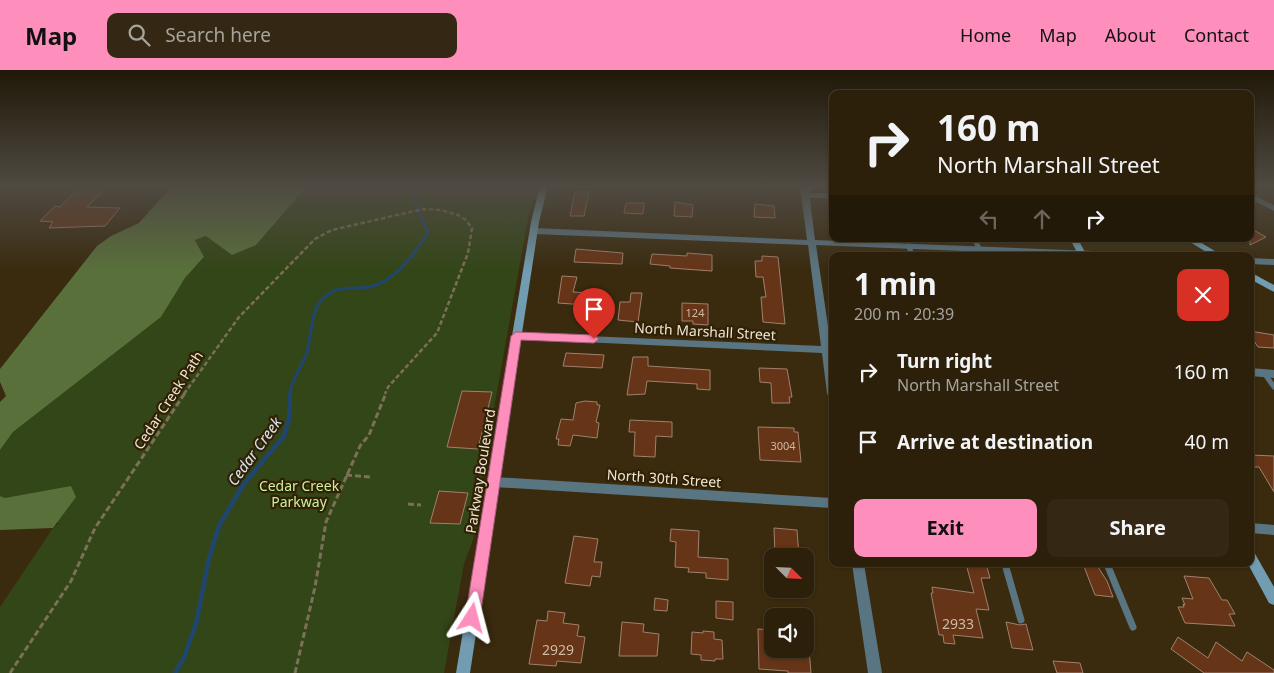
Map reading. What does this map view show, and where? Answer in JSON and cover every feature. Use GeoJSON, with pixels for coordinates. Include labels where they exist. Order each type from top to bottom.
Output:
{"type":"FeatureCollection","features":[{"type":"Feature","properties":{"kind":"street","name":"Parkway Boulevard"},"geometry":{"type":"LineString","coordinates":[[463,673],[516,336],[538,214]]}},
{"type":"Feature","properties":{"kind":"street"},"geometry":{"type":"LineString","coordinates":[[807,214],[829,350]]}},
{"type":"Feature","properties":{"kind":"street"},"geometry":{"type":"LineString","coordinates":[[534,231],[908,246],[971,252]]}},
{"type":"Feature","properties":{"kind":"street"},"geometry":{"type":"LineString","coordinates":[[1194,242],[1212,252]]}},
{"type":"Feature","properties":{"kind":"street"},"geometry":{"type":"LineString","coordinates":[[1254,261],[1274,262]]}},
{"type":"Feature","properties":{"kind":"street"},"geometry":{"type":"LineString","coordinates":[[1254,277],[1274,289]]}},
{"type":"Feature","properties":{"kind":"street","name":"North Marshall Street"},"geometry":{"type":"LineString","coordinates":[[516,336],[829,350]]}},
{"type":"Feature","properties":{"kind":"street"},"geometry":{"type":"LineString","coordinates":[[1254,372],[1269,373]]}},
{"type":"Feature","properties":{"kind":"street","name":"North 30th Street"},"geometry":{"type":"LineString","coordinates":[[494,482],[829,503]]}},
{"type":"Feature","properties":{"kind":"street"},"geometry":{"type":"LineString","coordinates":[[1254,528],[1274,530]]}},
{"type":"Feature","properties":{"kind":"street"},"geometry":{"type":"LineString","coordinates":[[1254,563],[1274,599]]}},
{"type":"Feature","properties":{"kind":"street"},"geometry":{"type":"LineString","coordinates":[[858,567],[875,673]]}},
{"type":"Feature","properties":{"kind":"lane"},"geometry":{"type":"LineString","coordinates":[[908,246],[910,252]]}},
{"type":"Feature","properties":{"kind":"lane"},"geometry":{"type":"LineString","coordinates":[[1269,373],[1274,387]]}},
{"type":"Feature","properties":{"kind":"lane"},"geometry":{"type":"LineString","coordinates":[[1006,567],[1021,620]]}},
{"type":"Feature","properties":{"kind":"lane"},"geometry":{"type":"LineString","coordinates":[[1108,567],[1133,627]]}},
{"type":"Feature","properties":{"kind":"path","name":"Cedar Creek Path"},"geometry":{"type":"LineString","coordinates":[[10,673],[71,581],[95,528],[198,371],[239,317],[320,236],[332,230],[400,214]]}},
{"type":"Feature","properties":{"kind":"path","name":"Cedar Creek Path"},"geometry":{"type":"LineString","coordinates":[[346,475],[360,446],[369,435],[388,387],[437,333],[468,253],[472,234],[466,220],[452,214]]}},
{"type":"Feature","properties":{"kind":"path"},"geometry":{"type":"LineString","coordinates":[[295,673],[315,587],[326,522],[346,475],[370,477]]}},
{"type":"Feature","properties":{"kind":"path"},"geometry":{"type":"LineString","coordinates":[[408,504],[421,505]]}},
{"type":"Feature","properties":{"kind":"green space"},"geometry":{"type":"Polygon","coordinates":[[[147,214],[283,214],[256,245],[232,255],[206,236],[195,240],[204,257],[185,278],[161,317],[13,432],[0,450],[0,402],[6,396],[0,382],[0,369],[97,246],[111,236],[139,223],[147,214]]]}},
{"type":"Feature","properties":{"kind":"green space","name":"Cedar Creek Parkway"},"geometry":{"type":"Polygon","coordinates":[[[254,214],[529,214],[484,464],[483,489],[475,534],[464,564],[444,673],[0,673],[0,607],[53,528],[59,523],[0,496],[0,450],[13,432],[161,317],[185,278],[204,258],[195,240],[206,236],[218,244],[254,214]]]}},
{"type":"Feature","properties":{"kind":"green space"},"geometry":{"type":"Polygon","coordinates":[[[71,486],[76,497],[53,528],[0,530],[0,496],[5,498],[71,486]]]}},
{"type":"Feature","properties":{"kind":"building"},"geometry":{"type":"Polygon","coordinates":[[[47,214],[115,214],[105,226],[49,228],[53,222],[40,221],[47,214]]]}},
{"type":"Feature","properties":{"kind":"building"},"geometry":{"type":"Polygon","coordinates":[[[570,214],[584,214],[584,216],[570,216],[570,214]]]}},
{"type":"Feature","properties":{"kind":"building"},"geometry":{"type":"Polygon","coordinates":[[[674,214],[692,214],[692,217],[674,216],[674,214]]]}},
{"type":"Feature","properties":{"kind":"building"},"geometry":{"type":"Polygon","coordinates":[[[754,214],[775,214],[775,218],[754,217],[754,214]]]}},
{"type":"Feature","properties":{"kind":"building"},"geometry":{"type":"Polygon","coordinates":[[[1254,230],[1266,237],[1250,245],[1250,242],[1254,242],[1254,230]]]}},
{"type":"Feature","properties":{"kind":"building"},"geometry":{"type":"Polygon","coordinates":[[[576,249],[623,253],[622,264],[574,262],[576,249]]]}},
{"type":"Feature","properties":{"kind":"building"},"geometry":{"type":"Polygon","coordinates":[[[687,253],[712,255],[712,271],[670,268],[670,266],[650,264],[652,254],[687,256],[687,253]]]}},
{"type":"Feature","properties":{"kind":"building"},"geometry":{"type":"Polygon","coordinates":[[[762,256],[778,257],[785,324],[763,322],[761,297],[766,297],[763,277],[756,277],[755,261],[762,261],[762,256]]]}},
{"type":"Feature","properties":{"kind":"building"},"geometry":{"type":"Polygon","coordinates":[[[562,276],[577,277],[573,292],[589,293],[586,305],[558,303],[562,276]]]}},
{"type":"Feature","properties":{"kind":"building"},"geometry":{"type":"Polygon","coordinates":[[[631,293],[642,293],[638,322],[618,320],[620,302],[630,302],[631,293]]]}},
{"type":"Feature","properties":{"kind":"building"},"geometry":{"type":"Polygon","coordinates":[[[682,303],[708,304],[708,325],[693,324],[693,321],[682,321],[682,303]]]}},
{"type":"Feature","properties":{"kind":"building"},"geometry":{"type":"Polygon","coordinates":[[[1254,332],[1274,335],[1274,348],[1258,347],[1254,341],[1254,332]]]}},
{"type":"Feature","properties":{"kind":"building"},"geometry":{"type":"Polygon","coordinates":[[[566,353],[604,355],[602,368],[563,366],[566,353]]]}},
{"type":"Feature","properties":{"kind":"building"},"geometry":{"type":"Polygon","coordinates":[[[633,357],[648,357],[648,366],[710,370],[710,390],[697,389],[697,384],[647,381],[645,394],[627,395],[633,357]]]}},
{"type":"Feature","properties":{"kind":"building"},"geometry":{"type":"Polygon","coordinates":[[[759,368],[787,369],[792,397],[789,397],[790,403],[772,403],[771,383],[760,382],[759,368]]]}},
{"type":"Feature","properties":{"kind":"building"},"geometry":{"type":"Polygon","coordinates":[[[462,391],[492,392],[478,449],[447,447],[462,391]]]}},
{"type":"Feature","properties":{"kind":"building"},"geometry":{"type":"Polygon","coordinates":[[[585,401],[597,402],[597,405],[600,405],[596,422],[599,423],[597,438],[573,435],[570,446],[558,445],[559,439],[556,439],[561,419],[573,420],[576,403],[585,401]]]}},
{"type":"Feature","properties":{"kind":"building"},"geometry":{"type":"Polygon","coordinates":[[[630,420],[672,422],[672,437],[656,436],[655,457],[634,456],[635,432],[629,432],[630,420]]]}},
{"type":"Feature","properties":{"kind":"building"},"geometry":{"type":"Polygon","coordinates":[[[758,427],[794,428],[794,432],[798,432],[801,462],[760,460],[758,427]]]}},
{"type":"Feature","properties":{"kind":"building"},"geometry":{"type":"Polygon","coordinates":[[[1254,455],[1274,456],[1274,492],[1259,467],[1254,467],[1254,455]]]}},
{"type":"Feature","properties":{"kind":"building"},"geometry":{"type":"Polygon","coordinates":[[[439,491],[468,493],[460,524],[430,523],[439,491]]]}},
{"type":"Feature","properties":{"kind":"building"},"geometry":{"type":"Polygon","coordinates":[[[774,528],[797,530],[798,548],[775,548],[774,528]]]}},
{"type":"Feature","properties":{"kind":"building"},"geometry":{"type":"Polygon","coordinates":[[[671,529],[699,531],[698,557],[728,559],[728,580],[706,578],[706,573],[688,572],[689,568],[675,567],[676,542],[670,541],[671,529]]]}},
{"type":"Feature","properties":{"kind":"building"},"geometry":{"type":"Polygon","coordinates":[[[574,536],[598,539],[594,562],[602,562],[600,577],[592,576],[590,586],[565,583],[574,536]]]}},
{"type":"Feature","properties":{"kind":"building"},"geometry":{"type":"Polygon","coordinates":[[[967,567],[987,567],[990,578],[981,578],[989,610],[976,609],[983,638],[953,635],[955,644],[944,643],[943,635],[939,635],[931,593],[933,593],[932,587],[974,593],[967,567]]]}},
{"type":"Feature","properties":{"kind":"building"},"geometry":{"type":"Polygon","coordinates":[[[1084,567],[1098,567],[1107,581],[1113,597],[1095,595],[1084,567]]]}},
{"type":"Feature","properties":{"kind":"building"},"geometry":{"type":"Polygon","coordinates":[[[1184,576],[1209,578],[1222,600],[1227,600],[1235,614],[1229,614],[1235,626],[1185,623],[1178,607],[1184,607],[1183,604],[1185,605],[1182,598],[1193,599],[1184,576]]]}},
{"type":"Feature","properties":{"kind":"building"},"geometry":{"type":"Polygon","coordinates":[[[655,598],[668,600],[667,611],[654,610],[655,598]]]}},
{"type":"Feature","properties":{"kind":"building"},"geometry":{"type":"Polygon","coordinates":[[[716,601],[733,602],[733,620],[716,618],[716,601]]]}},
{"type":"Feature","properties":{"kind":"building"},"geometry":{"type":"Polygon","coordinates":[[[548,611],[565,613],[563,623],[579,625],[577,636],[585,637],[581,663],[557,661],[556,666],[529,664],[537,620],[547,621],[548,611]]]}},
{"type":"Feature","properties":{"kind":"building"},"geometry":{"type":"Polygon","coordinates":[[[622,622],[644,624],[643,632],[659,634],[657,656],[619,656],[622,622]]]}},
{"type":"Feature","properties":{"kind":"building"},"geometry":{"type":"Polygon","coordinates":[[[1006,622],[1020,625],[1026,624],[1033,650],[1012,648],[1006,622]]]}},
{"type":"Feature","properties":{"kind":"building"},"geometry":{"type":"Polygon","coordinates":[[[758,629],[764,629],[764,658],[810,658],[811,673],[788,673],[788,671],[759,669],[758,629]]]}},
{"type":"Feature","properties":{"kind":"building"},"geometry":{"type":"Polygon","coordinates":[[[703,631],[714,632],[714,639],[722,640],[723,659],[715,659],[715,661],[701,660],[701,655],[691,654],[692,632],[703,633],[703,631]]]}},
{"type":"Feature","properties":{"kind":"building"},"geometry":{"type":"Polygon","coordinates":[[[1178,637],[1208,658],[1216,642],[1242,661],[1247,652],[1274,670],[1274,673],[1204,673],[1171,649],[1178,637]]]}},
{"type":"Feature","properties":{"kind":"building"},"geometry":{"type":"Polygon","coordinates":[[[1053,661],[1080,663],[1083,673],[1057,673],[1053,661]]]}},
{"type":"Feature","properties":{"kind":"waterway","name":"Cedar Creek"},"geometry":{"type":"LineString","coordinates":[[290,394],[307,352],[317,307],[331,292],[339,289],[372,286],[381,283],[395,274],[408,261],[428,233],[420,214]]}},
{"type":"Feature","properties":{"kind":"waterway","name":"Cedar Creek"},"geometry":{"type":"LineString","coordinates":[[175,673],[184,657],[196,624],[209,558],[219,526],[243,485],[284,436],[289,419],[290,393]]}},
{"type":"Feature","properties":{"kind":"route"},"geometry":{"type":"LineString","coordinates":[[472,618],[516,336],[594,339]]}}]}
